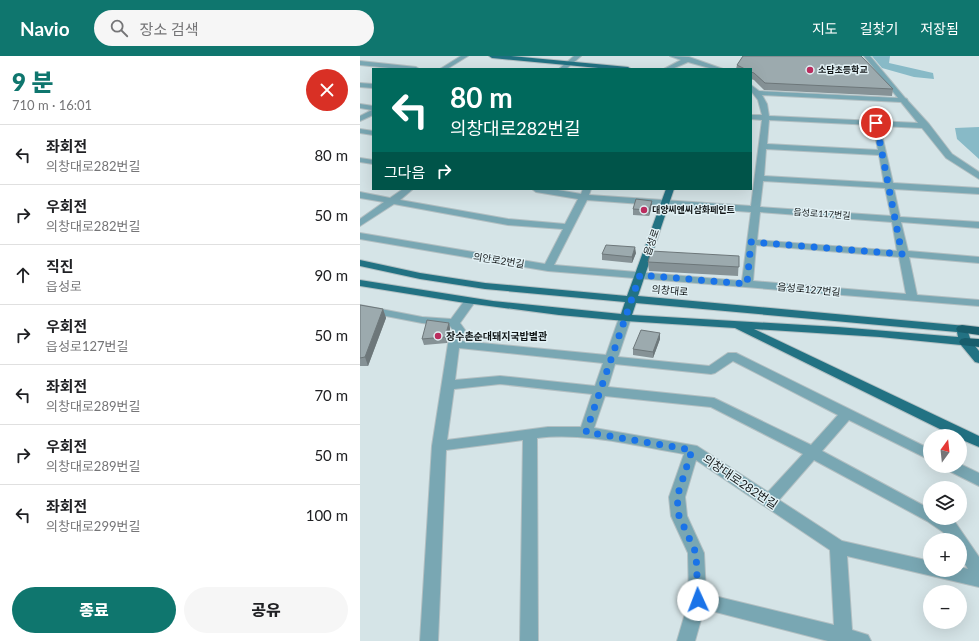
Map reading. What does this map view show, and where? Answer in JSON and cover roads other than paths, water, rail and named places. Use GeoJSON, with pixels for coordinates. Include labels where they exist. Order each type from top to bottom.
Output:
{"type":"FeatureCollection","features":[{"type":"Feature","properties":{"kind":"highway","name":"의창대로"},"geometry":{"type":"LineString","coordinates":[[962,329],[979,330]]}},
{"type":"Feature","properties":{"kind":"highway"},"geometry":{"type":"LineString","coordinates":[[965,342],[979,343]]}},
{"type":"Feature","properties":{"kind":"main road"},"geometry":{"type":"LineString","coordinates":[[492,56],[618,68]]}},
{"type":"Feature","properties":{"kind":"main road","name":"읍성로"},"geometry":{"type":"LineString","coordinates":[[625,318],[670,190]]}},
{"type":"Feature","properties":{"kind":"main road","name":"의창대로"},"geometry":{"type":"LineString","coordinates":[[360,263],[420,276],[485,286],[962,329]]}},
{"type":"Feature","properties":{"kind":"main road"},"geometry":{"type":"LineString","coordinates":[[360,283],[469,302],[625,318],[902,334],[965,342]]}},
{"type":"Feature","properties":{"kind":"main road"},"geometry":{"type":"LineString","coordinates":[[733,324],[979,442]]}},
{"type":"Feature","properties":{"kind":"main road"},"geometry":{"type":"LineString","coordinates":[[962,329],[965,342],[979,359]]}},
{"type":"Feature","properties":{"kind":"street"},"geometry":{"type":"LineString","coordinates":[[445,68],[465,56]]}},
{"type":"Feature","properties":{"kind":"street"},"geometry":{"type":"LineString","coordinates":[[563,68],[578,56]]}},
{"type":"Feature","properties":{"kind":"street"},"geometry":{"type":"LineString","coordinates":[[673,56],[690,58],[717,68]]}},
{"type":"Feature","properties":{"kind":"street"},"geometry":{"type":"LineString","coordinates":[[868,56],[950,156],[979,176]]}},
{"type":"Feature","properties":{"kind":"street"},"geometry":{"type":"LineString","coordinates":[[669,68],[690,58]]}},
{"type":"Feature","properties":{"kind":"street"},"geometry":{"type":"LineString","coordinates":[[360,63],[407,68]]}},
{"type":"Feature","properties":{"kind":"street"},"geometry":{"type":"LineString","coordinates":[[360,85],[372,86]]}},
{"type":"Feature","properties":{"kind":"street"},"geometry":{"type":"LineString","coordinates":[[881,86],[894,87]]}},
{"type":"Feature","properties":{"kind":"street"},"geometry":{"type":"LineString","coordinates":[[747,284],[766,117],[763,102],[758,93],[752,88]]}},
{"type":"Feature","properties":{"kind":"street"},"geometry":{"type":"LineString","coordinates":[[758,93],[905,100]]}},
{"type":"Feature","properties":{"kind":"street"},"geometry":{"type":"LineString","coordinates":[[360,106],[372,108]]}},
{"type":"Feature","properties":{"kind":"street"},"geometry":{"type":"LineString","coordinates":[[360,119],[372,113]]}},
{"type":"Feature","properties":{"kind":"street"},"geometry":{"type":"LineString","coordinates":[[752,116],[926,126]]}},
{"type":"Feature","properties":{"kind":"street"},"geometry":{"type":"LineString","coordinates":[[876,123],[912,298]]}},
{"type":"Feature","properties":{"kind":"street"},"geometry":{"type":"LineString","coordinates":[[360,131],[372,133]]}},
{"type":"Feature","properties":{"kind":"street"},"geometry":{"type":"LineString","coordinates":[[763,146],[882,153]]}},
{"type":"Feature","properties":{"kind":"street"},"geometry":{"type":"LineString","coordinates":[[360,160],[372,162]]}},
{"type":"Feature","properties":{"kind":"street"},"geometry":{"type":"LineString","coordinates":[[759,178],[979,191]]}},
{"type":"Feature","properties":{"kind":"street"},"geometry":{"type":"LineString","coordinates":[[360,223],[408,190]]}},
{"type":"Feature","properties":{"kind":"street","name":"읍성로117번길"},"geometry":{"type":"LineString","coordinates":[[548,190],[755,210],[979,225]]}},
{"type":"Feature","properties":{"kind":"street"},"geometry":{"type":"LineString","coordinates":[[548,268],[586,193]]}},
{"type":"Feature","properties":{"kind":"street"},"geometry":{"type":"LineString","coordinates":[[360,195],[508,222],[569,227]]}},
{"type":"Feature","properties":{"kind":"street","name":"의안로2번길"},"geometry":{"type":"LineString","coordinates":[[360,236],[548,268],[640,275]]}},
{"type":"Feature","properties":{"kind":"street"},"geometry":{"type":"LineString","coordinates":[[751,242],[979,260]]}},
{"type":"Feature","properties":{"kind":"street","name":"읍성로127번길"},"geometry":{"type":"LineString","coordinates":[[640,275],[979,303]]}},
{"type":"Feature","properties":{"kind":"street"},"geometry":{"type":"LineString","coordinates":[[454,323],[469,302]]}},
{"type":"Feature","properties":{"kind":"street"},"geometry":{"type":"LineString","coordinates":[[360,308],[422,320],[454,323],[459,330],[454,344],[439,446],[430,641]]}},
{"type":"Feature","properties":{"kind":"street"},"geometry":{"type":"LineString","coordinates":[[586,432],[625,318]]}},
{"type":"Feature","properties":{"kind":"street"},"geometry":{"type":"LineString","coordinates":[[454,344],[711,370],[732,356],[923,452]]}},
{"type":"Feature","properties":{"kind":"street"},"geometry":{"type":"LineString","coordinates":[[448,385],[500,380],[714,403],[812,452],[923,512]]}},
{"type":"Feature","properties":{"kind":"street"},"geometry":{"type":"LineString","coordinates":[[769,501],[847,414]]}},
{"type":"Feature","properties":{"kind":"street","name":"의창대로282번길"},"geometry":{"type":"LineString","coordinates":[[439,446],[548,432],[586,432],[692,450],[838,548]]}},
{"type":"Feature","properties":{"kind":"street"},"geometry":{"type":"LineString","coordinates":[[529,641],[530,434]]}},
{"type":"Feature","properties":{"kind":"street"},"geometry":{"type":"LineString","coordinates":[[686,641],[698,600],[696,553],[679,516],[677,497],[692,450]]}},
{"type":"Feature","properties":{"kind":"street"},"geometry":{"type":"LineString","coordinates":[[966,473],[979,480]]}},
{"type":"Feature","properties":{"kind":"street"},"geometry":{"type":"LineString","coordinates":[[945,525],[953,533]]}},
{"type":"Feature","properties":{"kind":"street"},"geometry":{"type":"LineString","coordinates":[[844,639],[838,548],[923,566]]}},
{"type":"Feature","properties":{"kind":"street"},"geometry":{"type":"LineString","coordinates":[[967,553],[979,571]]}},
{"type":"Feature","properties":{"kind":"street"},"geometry":{"type":"LineString","coordinates":[[967,576],[979,579]]}},
{"type":"Feature","properties":{"kind":"street"},"geometry":{"type":"LineString","coordinates":[[698,600],[844,639],[862,641]]}},
{"type":"Feature","properties":{"kind":"place","name":"소답초등학교"},"geometry":{"type":"Point","coordinates":[810,70]}},
{"type":"Feature","properties":{"kind":"place","name":"대양씨엔씨삼화페인트"},"geometry":{"type":"Point","coordinates":[644,210]}},
{"type":"Feature","properties":{"kind":"place","name":"장수촌순대돼지국밥별관"},"geometry":{"type":"Point","coordinates":[438,336]}}]}
